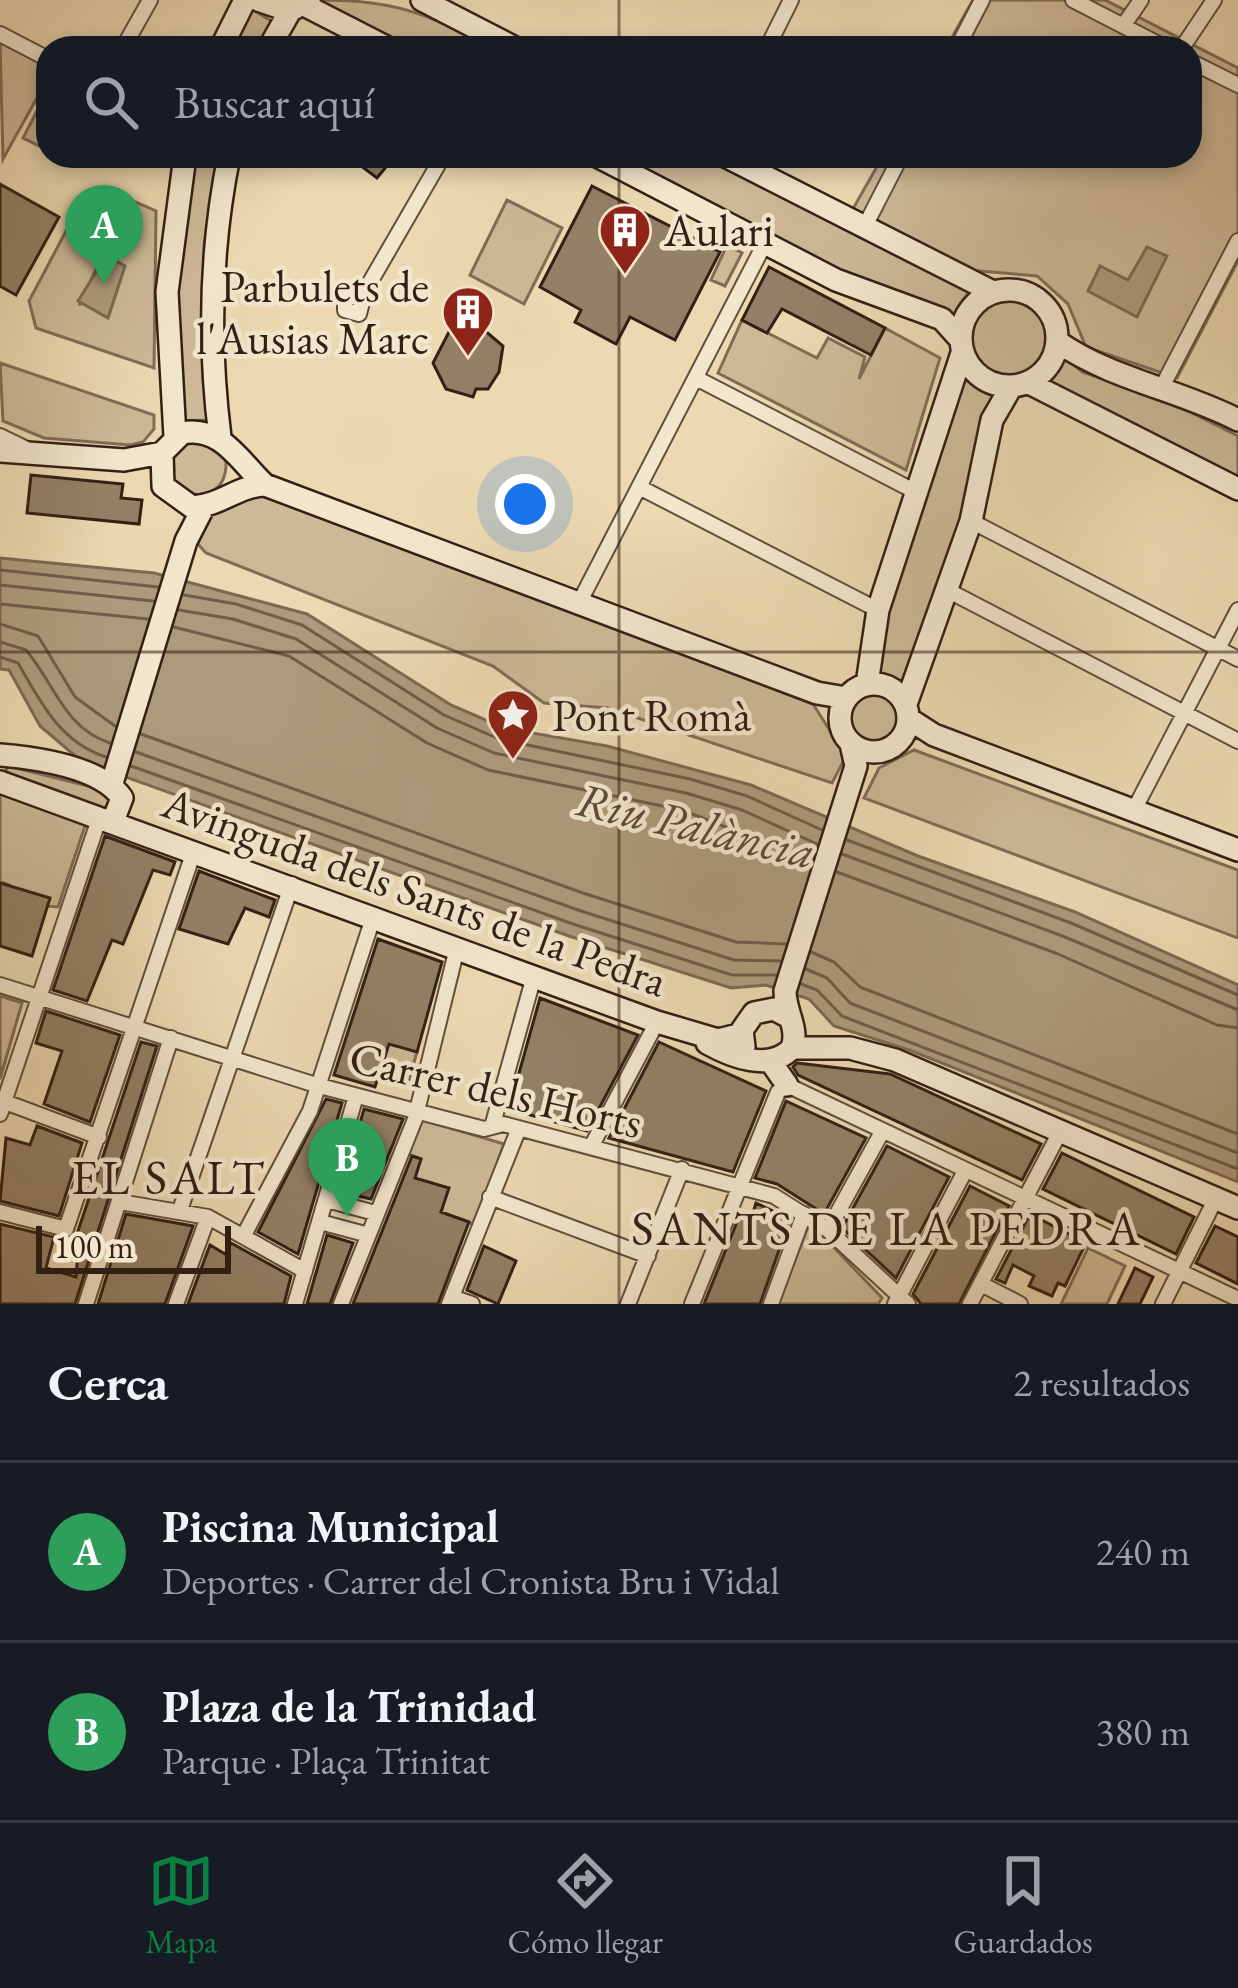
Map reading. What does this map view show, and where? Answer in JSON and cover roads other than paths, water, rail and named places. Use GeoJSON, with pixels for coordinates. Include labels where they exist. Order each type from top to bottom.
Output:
{"type":"FeatureCollection","features":[{"type":"Feature","properties":{"kind":"street"},"geometry":{"type":"LineString","coordinates":[[130,36],[150,0]]}},
{"type":"Feature","properties":{"kind":"street"},"geometry":{"type":"LineString","coordinates":[[227,36],[244,0]]}},
{"type":"Feature","properties":{"kind":"street"},"geometry":{"type":"LineString","coordinates":[[257,0],[301,5],[364,36]]}},
{"type":"Feature","properties":{"kind":"street"},"geometry":{"type":"LineString","coordinates":[[422,0],[492,36]]}},
{"type":"Feature","properties":{"kind":"street"},"geometry":{"type":"LineString","coordinates":[[773,36],[791,0]]}},
{"type":"Feature","properties":{"kind":"street"},"geometry":{"type":"LineString","coordinates":[[963,36],[982,0]]}},
{"type":"Feature","properties":{"kind":"street"},"geometry":{"type":"LineString","coordinates":[[1073,0],[1143,36]]}},
{"type":"Feature","properties":{"kind":"street"},"geometry":{"type":"LineString","coordinates":[[1123,26],[1141,0]]}},
{"type":"Feature","properties":{"kind":"street"},"geometry":{"type":"LineString","coordinates":[[1190,36],[1214,0]]}},
{"type":"Feature","properties":{"kind":"street"},"geometry":{"type":"LineString","coordinates":[[277,36],[301,5]]}},
{"type":"Feature","properties":{"kind":"street"},"geometry":{"type":"LineString","coordinates":[[0,34],[36,53]]}},
{"type":"Feature","properties":{"kind":"street"},"geometry":{"type":"LineString","coordinates":[[1202,67],[1238,86]]}},
{"type":"Feature","properties":{"kind":"street"},"geometry":{"type":"LineString","coordinates":[[163,486],[168,445],[167,292],[182,168]]}},
{"type":"Feature","properties":{"kind":"street"},"geometry":{"type":"LineString","coordinates":[[227,168],[215,226],[211,289],[220,437],[236,458],[266,485],[817,693],[843,706],[860,754]]}},
{"type":"Feature","properties":{"kind":"street"},"geometry":{"type":"LineString","coordinates":[[365,291],[435,168]]}},
{"type":"Feature","properties":{"kind":"street"},"geometry":{"type":"LineString","coordinates":[[620,168],[836,280],[942,319],[981,378],[1020,385],[1238,489]]}},
{"type":"Feature","properties":{"kind":"street"},"geometry":{"type":"LineString","coordinates":[[747,168],[993,292],[1024,292],[1039,299],[1049,311],[1058,341],[1049,366],[1020,385],[992,420],[971,520],[905,721],[860,754],[785,991],[791,1031]]}},
{"type":"Feature","properties":{"kind":"street"},"geometry":{"type":"LineString","coordinates":[[864,228],[896,168]]}},
{"type":"Feature","properties":{"kind":"street"},"geometry":{"type":"LineString","coordinates":[[1163,386],[1238,241]]}},
{"type":"Feature","properties":{"kind":"street"},"geometry":{"type":"LineString","coordinates":[[578,604],[765,243]]}},
{"type":"Feature","properties":{"kind":"street"},"geometry":{"type":"LineString","coordinates":[[843,706],[868,684],[878,610],[969,310],[993,292]]}},
{"type":"Feature","properties":{"kind":"street"},"geometry":{"type":"LineString","coordinates":[[1058,341],[1095,364],[1163,386],[1238,420]]}},
{"type":"Feature","properties":{"kind":"street"},"geometry":{"type":"LineString","coordinates":[[695,378],[916,492]]}},
{"type":"Feature","properties":{"kind":"street"},"geometry":{"type":"LineString","coordinates":[[0,451],[124,460],[196,430],[220,437]]}},
{"type":"Feature","properties":{"kind":"street"},"geometry":{"type":"LineString","coordinates":[[0,436],[36,452]]}},
{"type":"Feature","properties":{"kind":"street"},"geometry":{"type":"LineString","coordinates":[[113,778],[186,541],[214,501],[232,485],[236,458]]}},
{"type":"Feature","properties":{"kind":"street"},"geometry":{"type":"LineString","coordinates":[[124,460],[180,503],[186,541]]}},
{"type":"Feature","properties":{"kind":"street"},"geometry":{"type":"LineString","coordinates":[[180,503],[214,501],[243,486],[266,485]]}},
{"type":"Feature","properties":{"kind":"street"},"geometry":{"type":"LineString","coordinates":[[639,487],[878,610]]}},
{"type":"Feature","properties":{"kind":"street"},"geometry":{"type":"LineString","coordinates":[[971,520],[1238,659]]}},
{"type":"Feature","properties":{"kind":"street"},"geometry":{"type":"LineString","coordinates":[[947,590],[1238,741]]}},
{"type":"Feature","properties":{"kind":"street"},"geometry":{"type":"LineString","coordinates":[[1134,810],[1238,610]]}},
{"type":"Feature","properties":{"kind":"street"},"geometry":{"type":"LineString","coordinates":[[868,684],[889,687],[905,721],[934,735],[1238,850]]}},
{"type":"Feature","properties":{"kind":"street","name":"Avinguda dels Sants de la Pedra"},"geometry":{"type":"LineString","coordinates":[[0,755],[113,778],[122,798],[106,820]]}},
{"type":"Feature","properties":{"kind":"street","name":"Avinguda dels Sants de la Pedra"},"geometry":{"type":"LineString","coordinates":[[0,782],[292,884],[691,1034],[737,1057],[762,1059]]}},
{"type":"Feature","properties":{"kind":"street"},"geometry":{"type":"LineString","coordinates":[[100,1138],[2,1108],[106,820]]}},
{"type":"Feature","properties":{"kind":"street"},"geometry":{"type":"LineString","coordinates":[[0,1212],[66,1229],[194,851]]}},
{"type":"Feature","properties":{"kind":"street"},"geometry":{"type":"LineString","coordinates":[[180,1210],[292,884]]}},
{"type":"Feature","properties":{"kind":"street"},"geometry":{"type":"LineString","coordinates":[[244,1235],[310,1111],[374,915]]}},
{"type":"Feature","properties":{"kind":"street"},"geometry":{"type":"LineString","coordinates":[[341,1304],[417,1111],[457,947]]}},
{"type":"Feature","properties":{"kind":"street"},"geometry":{"type":"LineString","coordinates":[[492,1127],[534,976]]}},
{"type":"Feature","properties":{"kind":"street","name":"Carrer dels Horts"},"geometry":{"type":"LineString","coordinates":[[0,985],[356,1096],[492,1127],[520,1128],[740,1184],[774,1196],[828,1230],[901,1302]]}},
{"type":"Feature","properties":{"kind":"street"},"geometry":{"type":"LineString","coordinates":[[742,1034],[750,1016],[895,1060],[1238,1208]]}},
{"type":"Feature","properties":{"kind":"street"},"geometry":{"type":"LineString","coordinates":[[591,1147],[657,1022]]}},
{"type":"Feature","properties":{"kind":"street"},"geometry":{"type":"LineString","coordinates":[[762,1059],[791,1031]]}},
{"type":"Feature","properties":{"kind":"street"},"geometry":{"type":"LineString","coordinates":[[691,1034],[718,1040],[742,1034]]}},
{"type":"Feature","properties":{"kind":"street"},"geometry":{"type":"LineString","coordinates":[[742,1034],[787,1085],[1238,1299]]}},
{"type":"Feature","properties":{"kind":"street"},"geometry":{"type":"LineString","coordinates":[[86,1304],[171,1038]]}},
{"type":"Feature","properties":{"kind":"street"},"geometry":{"type":"LineString","coordinates":[[0,1055],[18,1060]]}},
{"type":"Feature","properties":{"kind":"street"},"geometry":{"type":"LineString","coordinates":[[692,1304],[778,1092],[787,1085]]}},
{"type":"Feature","properties":{"kind":"street"},"geometry":{"type":"LineString","coordinates":[[295,1304],[356,1096]]}},
{"type":"Feature","properties":{"kind":"street"},"geometry":{"type":"LineString","coordinates":[[472,1304],[451,1300],[520,1128]]}},
{"type":"Feature","properties":{"kind":"street"},"geometry":{"type":"LineString","coordinates":[[970,1304],[1061,1130]]}},
{"type":"Feature","properties":{"kind":"street"},"geometry":{"type":"LineString","coordinates":[[828,1230],[882,1132]]}},
{"type":"Feature","properties":{"kind":"street"},"geometry":{"type":"LineString","coordinates":[[628,1304],[682,1169]]}},
{"type":"Feature","properties":{"kind":"street"},"geometry":{"type":"LineString","coordinates":[[901,1302],[965,1171]]}},
{"type":"Feature","properties":{"kind":"street"},"geometry":{"type":"LineString","coordinates":[[490,1197],[648,1256]]}},
{"type":"Feature","properties":{"kind":"street"},"geometry":{"type":"LineString","coordinates":[[1162,1304],[1216,1198]]}},
{"type":"Feature","properties":{"kind":"street"},"geometry":{"type":"LineString","coordinates":[[327,1200],[375,1213]]}},
{"type":"Feature","properties":{"kind":"street"},"geometry":{"type":"LineString","coordinates":[[120,1202],[208,1216],[305,1271]]}},
{"type":"Feature","properties":{"kind":"street"},"geometry":{"type":"LineString","coordinates":[[770,1304],[804,1214]]}},
{"type":"Feature","properties":{"kind":"street"},"geometry":{"type":"LineString","coordinates":[[176,1304],[208,1216]]}},
{"type":"Feature","properties":{"kind":"street"},"geometry":{"type":"LineString","coordinates":[[320,1222],[365,1234]]}},
{"type":"Feature","properties":{"kind":"street"},"geometry":{"type":"LineString","coordinates":[[981,1284],[1020,1304]]}},
{"type":"Feature","properties":{"kind":"water"},"geometry":{"type":"Polygon","coordinates":[[[1147,247],[1167,256],[1137,317],[1088,291],[1100,266],[1128,280],[1147,247]]]}},
{"type":"Feature","properties":{"kind":"water"},"geometry":{"type":"Polygon","coordinates":[[[106,256],[125,266],[108,318],[78,301],[106,256]]]}},
{"type":"Feature","properties":{"kind":"water","name":"Riu Palància"},"geometry":{"type":"Polygon","coordinates":[[[0,558],[154,573],[307,614],[451,705],[504,728],[607,746],[751,785],[918,856],[1075,912],[1238,985],[1238,1182],[912,1051],[834,1026],[809,999],[766,985],[731,988],[569,936],[81,761],[40,726],[9,670],[0,669],[0,558]]]}},
{"type":"Feature","properties":{"kind":"place","name":"Aulari"},"geometry":{"type":"Point","coordinates":[625,276]}},
{"type":"Feature","properties":{"kind":"place","name":"Piscina Municipal"},"geometry":{"type":"Point","coordinates":[104,284]}},
{"type":"Feature","properties":{"kind":"place","name":"Parbulets de l'Ausias Marc"},"geometry":{"type":"Point","coordinates":[468,358]}},
{"type":"Feature","properties":{"kind":"place","name":"Pont Romà"},"geometry":{"type":"Point","coordinates":[513,761]}},
{"type":"Feature","properties":{"kind":"place","name":"Plaza de la Trinidad"},"geometry":{"type":"Point","coordinates":[347,1217]}},
{"type":"Feature","properties":{"kind":"district","name":"EL SALT"},"geometry":{"type":"Point","coordinates":[169,1177]}},
{"type":"Feature","properties":{"kind":"district","name":"SANTS DE LA PEDRA"},"geometry":{"type":"Point","coordinates":[887,1228]}}]}
